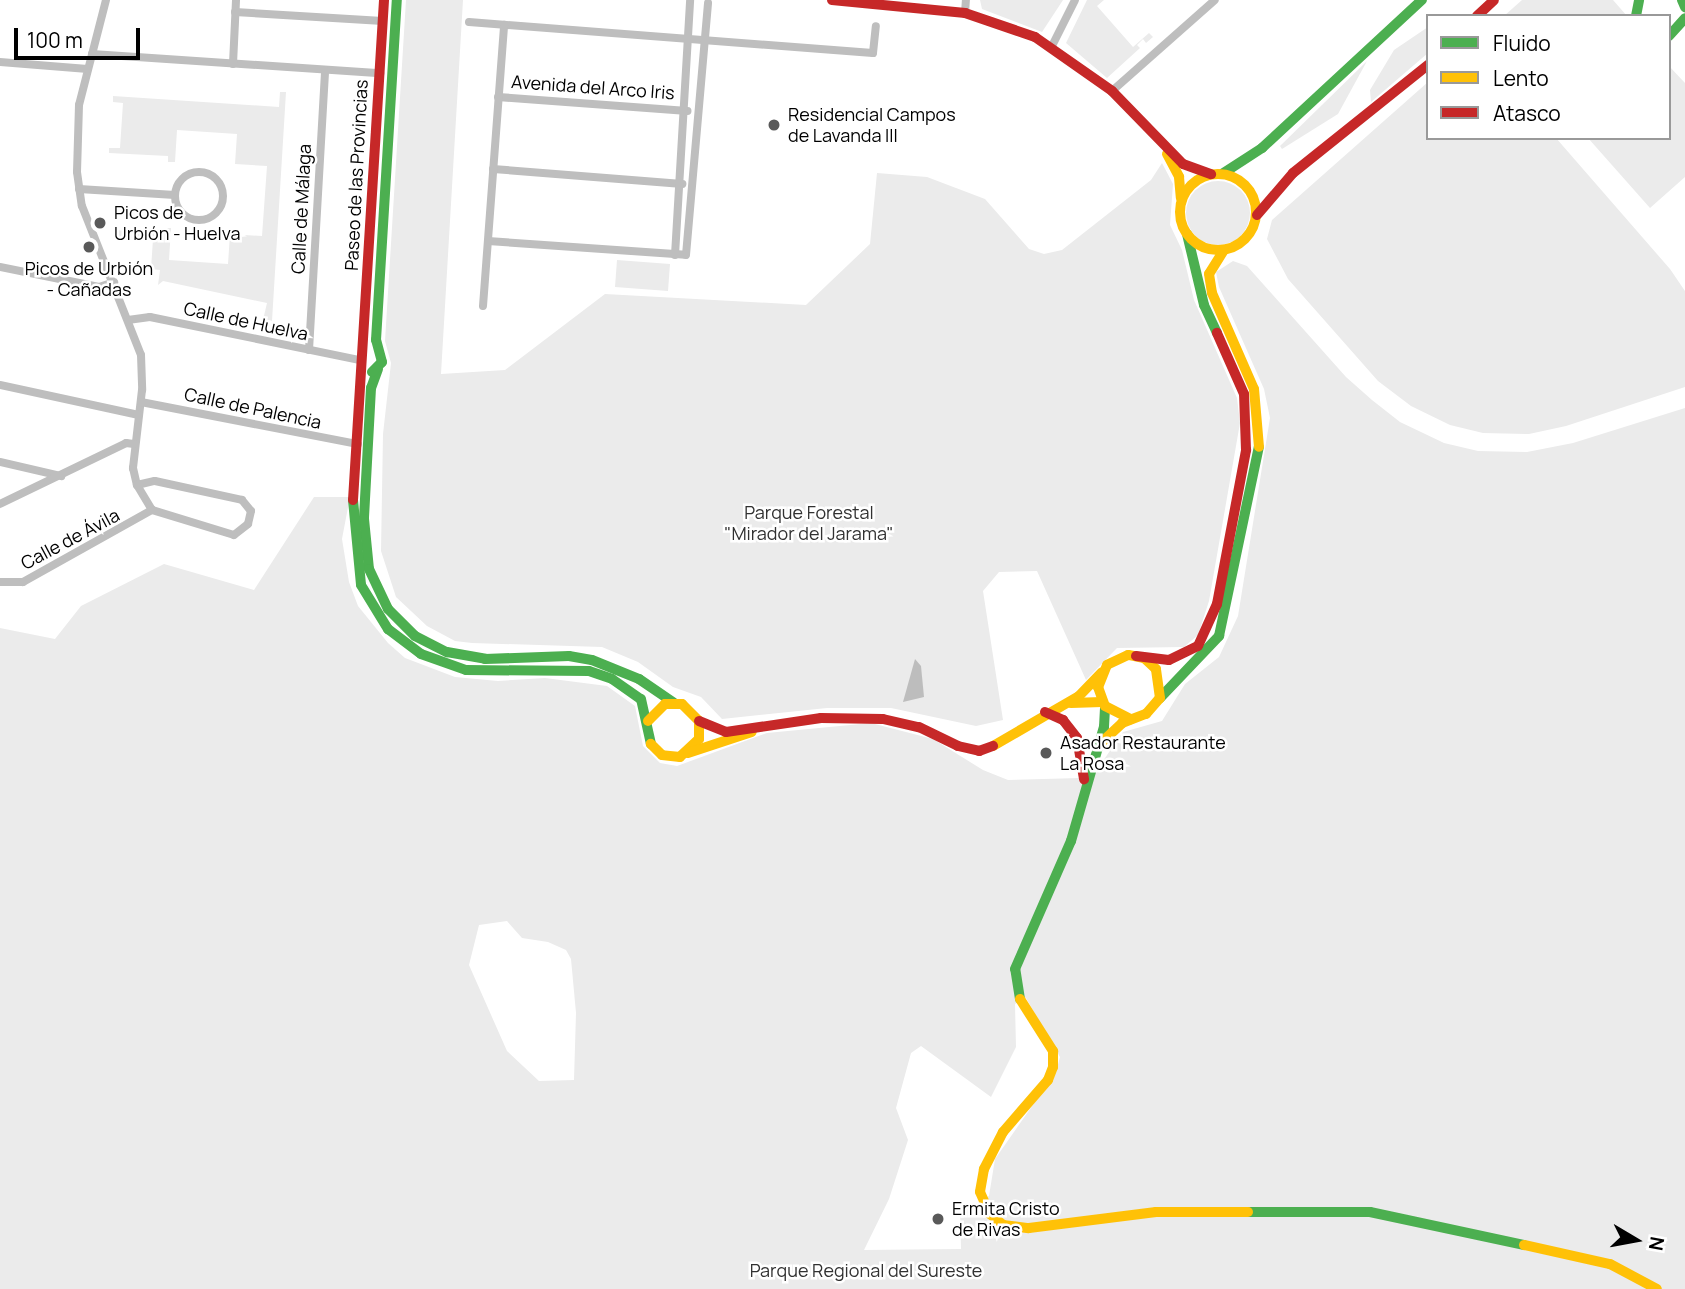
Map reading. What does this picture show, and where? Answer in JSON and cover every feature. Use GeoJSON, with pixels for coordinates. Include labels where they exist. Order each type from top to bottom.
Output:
{"type":"FeatureCollection","features":[{"type":"Feature","properties":{"kind":"main road","name":"Paseo de las Provincias"},"geometry":{"type":"LineString","coordinates":[[384,0],[352,518],[357,572],[369,603],[399,640],[421,654],[466,670],[568,669],[612,679],[641,699],[648,721]]}},
{"type":"Feature","properties":{"kind":"main road","name":"Paseo de las Provincias"},"geometry":{"type":"LineString","coordinates":[[378,369],[382,362],[378,351],[397,0]]}},
{"type":"Feature","properties":{"kind":"main road"},"geometry":{"type":"LineString","coordinates":[[832,0],[965,13],[1052,46],[1112,91],[1162,146],[1183,164],[1243,183],[1256,203],[1257,215]]}},
{"type":"Feature","properties":{"kind":"main road"},"geometry":{"type":"LineString","coordinates":[[1181,202],[1193,184],[1217,174],[1262,148],[1422,0]]}},
{"type":"Feature","properties":{"kind":"main road"},"geometry":{"type":"LineString","coordinates":[[1479,14],[1494,0]]}},
{"type":"Feature","properties":{"kind":"main road"},"geometry":{"type":"LineString","coordinates":[[1682,0],[1685,8]]}},
{"type":"Feature","properties":{"kind":"main road"},"geometry":{"type":"LineString","coordinates":[[1671,34],[1685,18]]}},
{"type":"Feature","properties":{"kind":"main road"},"geometry":{"type":"LineString","coordinates":[[1096,752],[1114,728],[1146,714],[1187,668],[1212,648],[1224,622],[1259,453],[1260,420],[1254,389],[1212,293],[1209,274],[1224,250],[1248,237],[1257,215],[1293,173],[1426,67]]}},
{"type":"Feature","properties":{"kind":"main road"},"geometry":{"type":"LineString","coordinates":[[361,361],[378,369],[371,388],[364,519],[369,569],[388,609],[415,636],[447,652],[485,659],[569,656],[592,660],[639,679],[674,703],[689,708],[699,720],[726,732],[821,718],[883,719],[919,727],[958,746],[979,751],[1004,743],[1045,712],[1085,692],[1102,672],[1120,657],[1169,660],[1186,654],[1208,631],[1217,604],[1248,423],[1244,394],[1204,305],[1187,234],[1179,177],[1162,146]]}},
{"type":"Feature","properties":{"kind":"main road"},"geometry":{"type":"LineString","coordinates":[[1187,234],[1203,248],[1224,250]]}},
{"type":"Feature","properties":{"kind":"main road"},"geometry":{"type":"LineString","coordinates":[[361,361],[378,351]]}},
{"type":"Feature","properties":{"kind":"main road"},"geometry":{"type":"LineString","coordinates":[[1136,656],[1156,668],[1161,683],[1160,698]]}},
{"type":"Feature","properties":{"kind":"main road"},"geometry":{"type":"LineString","coordinates":[[1102,672],[1098,687],[1104,704],[1104,727],[1060,870],[1015,969],[1020,1001],[1054,1059],[1048,1080],[1003,1132],[984,1169],[981,1200],[996,1220],[1029,1228],[1156,1212],[1370,1212],[1610,1264],[1657,1289]]}},
{"type":"Feature","properties":{"kind":"main road"},"geometry":{"type":"LineString","coordinates":[[674,703],[658,708],[648,721],[647,733],[654,749],[671,758],[770,725]]}},
{"type":"Feature","properties":{"kind":"main road"},"geometry":{"type":"LineString","coordinates":[[1065,704],[1104,704],[1131,719]]}},
{"type":"Feature","properties":{"kind":"main road"},"geometry":{"type":"LineString","coordinates":[[1045,712],[1063,720],[1077,738],[1083,796]]}},
{"type":"Feature","properties":{"kind":"main road"},"geometry":{"type":"LineString","coordinates":[[688,753],[699,739],[699,720]]}},
{"type":"Feature","properties":{"kind":"street"},"geometry":{"type":"LineString","coordinates":[[106,0],[76,125],[79,189],[143,366],[141,402],[134,444],[137,485],[152,510],[234,535],[248,524],[251,512],[242,500],[155,481],[137,485]]}},
{"type":"Feature","properties":{"kind":"street"},"geometry":{"type":"LineString","coordinates":[[233,64],[236,0]]}},
{"type":"Feature","properties":{"kind":"street"},"geometry":{"type":"LineString","coordinates":[[690,0],[710,2]]}},
{"type":"Feature","properties":{"kind":"street","name":"Avenida del Arco Iris"},"geometry":{"type":"LineString","coordinates":[[690,0],[675,255],[687,253],[703,40],[710,2]]}},
{"type":"Feature","properties":{"kind":"street"},"geometry":{"type":"LineString","coordinates":[[965,13],[966,0]]}},
{"type":"Feature","properties":{"kind":"street"},"geometry":{"type":"LineString","coordinates":[[1052,46],[1075,0]]}},
{"type":"Feature","properties":{"kind":"street"},"geometry":{"type":"LineString","coordinates":[[1112,91],[1215,0]]}},
{"type":"Feature","properties":{"kind":"street"},"geometry":{"type":"LineString","coordinates":[[235,12],[383,21]]}},
{"type":"Feature","properties":{"kind":"street"},"geometry":{"type":"LineString","coordinates":[[469,22],[873,53],[876,26]]}},
{"type":"Feature","properties":{"kind":"street","name":"Avenida del Arco Iris"},"geometry":{"type":"LineString","coordinates":[[483,306],[504,25]]}},
{"type":"Feature","properties":{"kind":"street"},"geometry":{"type":"LineString","coordinates":[[92,54],[380,73]]}},
{"type":"Feature","properties":{"kind":"street"},"geometry":{"type":"LineString","coordinates":[[0,62],[88,69]]}},
{"type":"Feature","properties":{"kind":"street","name":"Calle de Málaga"},"geometry":{"type":"LineString","coordinates":[[309,350],[325,70]]}},
{"type":"Feature","properties":{"kind":"street","name":"Avenida del Arco Iris"},"geometry":{"type":"LineString","coordinates":[[498,97],[698,112]]}},
{"type":"Feature","properties":{"kind":"street"},"geometry":{"type":"LineString","coordinates":[[493,169],[692,184]]}},
{"type":"Feature","properties":{"kind":"street"},"geometry":{"type":"LineString","coordinates":[[203,172],[221,186],[223,202],[214,215],[200,220],[185,215],[176,195],[181,180],[203,172]]}},
{"type":"Feature","properties":{"kind":"street"},"geometry":{"type":"LineString","coordinates":[[79,189],[176,195]]}},
{"type":"Feature","properties":{"kind":"street"},"geometry":{"type":"LineString","coordinates":[[488,241],[675,255]]}},
{"type":"Feature","properties":{"kind":"street"},"geometry":{"type":"LineString","coordinates":[[0,267],[99,287],[114,282]]}},
{"type":"Feature","properties":{"kind":"street","name":"Calle de Huelva"},"geometry":{"type":"LineString","coordinates":[[128,320],[150,317],[361,361]]}},
{"type":"Feature","properties":{"kind":"street"},"geometry":{"type":"LineString","coordinates":[[0,385],[139,415]]}},
{"type":"Feature","properties":{"kind":"street","name":"Calle de Palencia"},"geometry":{"type":"LineString","coordinates":[[141,402],[358,444]]}},
{"type":"Feature","properties":{"kind":"street"},"geometry":{"type":"LineString","coordinates":[[0,504],[126,443],[134,444]]}},
{"type":"Feature","properties":{"kind":"street"},"geometry":{"type":"LineString","coordinates":[[0,462],[61,476]]}},
{"type":"Feature","properties":{"kind":"street","name":"Calle de Ávila"},"geometry":{"type":"LineString","coordinates":[[0,582],[23,582],[152,510]]}},
{"type":"Feature","properties":{"kind":"green space","name":"Parque Forestal \"Mirador del Jarama\""},"geometry":{"type":"Polygon","coordinates":[[[406,0],[463,0],[441,374],[505,370],[605,294],[806,305],[870,244],[877,173],[927,177],[985,199],[1029,249],[1044,254],[1062,250],[1151,180],[1162,163],[1173,184],[1170,225],[1182,250],[1194,300],[1237,398],[1240,423],[1209,601],[1198,635],[1184,647],[1117,648],[1086,680],[1037,571],[999,572],[983,591],[1003,720],[976,726],[891,708],[827,708],[722,719],[701,697],[673,687],[638,662],[602,647],[455,641],[427,626],[396,597],[381,551],[383,434],[391,363],[385,341],[406,0]]]}},
{"type":"Feature","properties":{"kind":"green space"},"geometry":{"type":"Polygon","coordinates":[[[980,0],[1063,0],[1042,32],[982,9],[980,0]]]}},
{"type":"Feature","properties":{"kind":"green space"},"geometry":{"type":"Polygon","coordinates":[[[1087,0],[1104,0],[1097,6],[1133,47],[1149,33],[1153,37],[1146,43],[1143,39],[1137,45],[1140,48],[1107,78],[1066,43],[1087,0]]]}},
{"type":"Feature","properties":{"kind":"green space"},"geometry":{"type":"Polygon","coordinates":[[[1522,0],[1613,0],[1625,14],[1506,14],[1522,0]]]}},
{"type":"Feature","properties":{"kind":"green space"},"geometry":{"type":"Polygon","coordinates":[[[1426,28],[1426,55],[1371,102],[1370,90],[1394,50],[1426,28]]]}},
{"type":"Feature","properties":{"kind":"green space"},"geometry":{"type":"Polygon","coordinates":[[[1367,61],[1338,114],[1282,149],[1280,146],[1367,61]]]}},
{"type":"Feature","properties":{"kind":"green space"},"geometry":{"type":"Polygon","coordinates":[[[1671,68],[1685,83],[1685,177],[1650,208],[1590,140],[1671,140],[1671,68]]]}},
{"type":"Feature","properties":{"kind":"green space"},"geometry":{"type":"Polygon","coordinates":[[[1426,84],[1426,140],[1558,140],[1670,269],[1685,291],[1685,387],[1566,426],[1529,434],[1483,433],[1450,425],[1411,406],[1378,381],[1288,279],[1267,239],[1272,220],[1426,84]]]}},
{"type":"Feature","properties":{"kind":"green space"},"geometry":{"type":"Polygon","coordinates":[[[280,92],[286,92],[272,321],[263,320],[267,303],[163,281],[158,285],[160,270],[151,269],[153,239],[113,237],[114,230],[163,233],[164,228],[171,228],[169,260],[228,264],[230,234],[262,236],[267,166],[235,164],[237,134],[177,130],[175,162],[168,162],[168,156],[109,153],[109,148],[120,148],[123,103],[113,102],[113,96],[279,107],[280,92]]]}},
{"type":"Feature","properties":{"kind":"green space"},"geometry":{"type":"Polygon","coordinates":[[[1212,181],[1224,181],[1241,190],[1248,201],[1248,225],[1241,236],[1224,245],[1212,245],[1200,240],[1191,231],[1186,219],[1186,207],[1191,195],[1200,186],[1212,181]]]}},
{"type":"Feature","properties":{"kind":"green space"},"geometry":{"type":"Polygon","coordinates":[[[617,260],[670,264],[668,291],[615,287],[617,260]]]}},
{"type":"Feature","properties":{"kind":"green space","name":"Parque Regional del Sureste"},"geometry":{"type":"Polygon","coordinates":[[[1233,261],[1247,266],[1346,377],[1400,422],[1444,443],[1478,451],[1527,452],[1573,443],[1685,408],[1685,1289],[0,1289],[0,628],[55,639],[81,606],[164,564],[254,590],[314,497],[350,497],[342,539],[349,582],[358,606],[388,643],[405,658],[455,677],[498,681],[545,678],[607,686],[635,706],[643,746],[660,763],[677,766],[767,733],[871,723],[933,739],[983,770],[1008,780],[1080,778],[1096,771],[1123,732],[1162,721],[1185,684],[1219,657],[1238,616],[1270,418],[1264,389],[1219,287],[1216,272],[1233,261]],[[507,921],[479,925],[469,965],[507,1051],[539,1081],[574,1080],[576,1013],[571,959],[566,950],[548,942],[522,938],[507,921]],[[1026,998],[1015,1004],[1016,1047],[991,1097],[921,1046],[911,1053],[896,1108],[908,1140],[889,1199],[864,1250],[961,1249],[960,1207],[973,1206],[989,1196],[995,1159],[1056,1072],[1060,1057],[1026,998]]]}},
{"type":"Feature","properties":{"kind":"shaded area"},"geometry":{"type":"Polygon","coordinates":[[[915,659],[921,666],[924,697],[903,702],[915,659]]]}},
{"type":"Feature","properties":{"kind":"traffic: fast"},"geometry":{"type":"LineString","coordinates":[[372,372],[382,362],[376,340],[397,0]]}},
{"type":"Feature","properties":{"kind":"traffic: fast"},"geometry":{"type":"LineString","coordinates":[[1222,174],[1262,148],[1422,0]]}},
{"type":"Feature","properties":{"kind":"traffic: fast"},"geometry":{"type":"LineString","coordinates":[[1636,14],[1639,0]]}},
{"type":"Feature","properties":{"kind":"traffic: fast"},"geometry":{"type":"LineString","coordinates":[[1682,0],[1685,7]]}},
{"type":"Feature","properties":{"kind":"traffic: fast"},"geometry":{"type":"LineString","coordinates":[[1671,34],[1685,18]]}},
{"type":"Feature","properties":{"kind":"traffic: fast"},"geometry":{"type":"LineString","coordinates":[[1187,234],[1204,305],[1217,333]]}},
{"type":"Feature","properties":{"kind":"traffic: fast"},"geometry":{"type":"LineString","coordinates":[[378,369],[371,388],[364,519],[369,569],[388,609],[415,636],[447,652],[485,659],[569,656],[592,660],[639,679],[674,703]]}},
{"type":"Feature","properties":{"kind":"traffic: fast"},"geometry":{"type":"LineString","coordinates":[[1160,698],[1219,636],[1259,447]]}},
{"type":"Feature","properties":{"kind":"traffic: fast"},"geometry":{"type":"LineString","coordinates":[[353,500],[361,585],[388,629],[421,654],[466,670],[589,671],[612,679],[641,699],[651,744]]}},
{"type":"Feature","properties":{"kind":"traffic: fast"},"geometry":{"type":"LineString","coordinates":[[1020,999],[1015,969],[1071,841],[1104,727],[1105,706]]}},
{"type":"Feature","properties":{"kind":"traffic: fast"},"geometry":{"type":"LineString","coordinates":[[1248,1212],[1370,1212],[1524,1245]]}},
{"type":"Feature","properties":{"kind":"traffic: slow"},"geometry":{"type":"LineString","coordinates":[[1167,154],[1179,177],[1181,198]]}},
{"type":"Feature","properties":{"kind":"traffic: slow"},"geometry":{"type":"LineString","coordinates":[[1218,174],[1233,177],[1245,185],[1253,197],[1256,212],[1253,227],[1245,239],[1233,247],[1218,250],[1203,247],[1191,239],[1183,227],[1180,212],[1183,197],[1191,185],[1203,177],[1218,174]]}},
{"type":"Feature","properties":{"kind":"traffic: slow"},"geometry":{"type":"LineString","coordinates":[[1224,250],[1209,274],[1212,293],[1254,389],[1259,447]]}},
{"type":"Feature","properties":{"kind":"traffic: slow"},"geometry":{"type":"LineString","coordinates":[[1103,741],[1122,723],[1146,714],[1160,698],[1156,669],[1144,658],[1128,655],[1107,665],[1098,687],[1105,706],[1131,719]]}},
{"type":"Feature","properties":{"kind":"traffic: slow"},"geometry":{"type":"LineString","coordinates":[[993,746],[1079,696],[1102,672]]}},
{"type":"Feature","properties":{"kind":"traffic: slow"},"geometry":{"type":"LineString","coordinates":[[1071,703],[1102,702]]}},
{"type":"Feature","properties":{"kind":"traffic: slow"},"geometry":{"type":"LineString","coordinates":[[648,721],[665,704],[682,704],[699,721],[699,739],[680,757],[662,755],[651,744]]}},
{"type":"Feature","properties":{"kind":"traffic: slow"},"geometry":{"type":"LineString","coordinates":[[688,753],[752,732]]}},
{"type":"Feature","properties":{"kind":"traffic: slow"},"geometry":{"type":"LineString","coordinates":[[1020,999],[1053,1051],[1053,1067],[1048,1080],[1003,1132],[984,1169],[980,1192],[990,1214],[1003,1225],[1029,1228],[1156,1212],[1248,1212]]}},
{"type":"Feature","properties":{"kind":"traffic: slow"},"geometry":{"type":"LineString","coordinates":[[1524,1245],[1610,1264],[1657,1289]]}},
{"type":"Feature","properties":{"kind":"traffic: jam"},"geometry":{"type":"LineString","coordinates":[[353,500],[384,0]]}},
{"type":"Feature","properties":{"kind":"traffic: jam"},"geometry":{"type":"LineString","coordinates":[[832,0],[965,13],[1035,37],[1112,91],[1183,164],[1211,174]]}},
{"type":"Feature","properties":{"kind":"traffic: jam"},"geometry":{"type":"LineString","coordinates":[[1479,14],[1494,0]]}},
{"type":"Feature","properties":{"kind":"traffic: jam"},"geometry":{"type":"LineString","coordinates":[[1257,215],[1293,173],[1426,67]]}},
{"type":"Feature","properties":{"kind":"traffic: jam"},"geometry":{"type":"LineString","coordinates":[[1136,656],[1169,660],[1198,646],[1217,604],[1246,450],[1244,394],[1217,333]]}},
{"type":"Feature","properties":{"kind":"traffic: jam"},"geometry":{"type":"LineString","coordinates":[[1045,712],[1063,720],[1077,738],[1084,779]]}},
{"type":"Feature","properties":{"kind":"traffic: jam"},"geometry":{"type":"LineString","coordinates":[[699,721],[726,732],[821,718],[883,719],[919,727],[958,746],[979,751],[993,746]]}},
{"type":"Feature","properties":{"kind":"place","name":"Residencial Campos de Lavanda III"},"geometry":{"type":"Point","coordinates":[774,125]}},
{"type":"Feature","properties":{"kind":"place","name":"Picos de Urbión - Huelva"},"geometry":{"type":"Point","coordinates":[100,223]}},
{"type":"Feature","properties":{"kind":"place","name":"Picos de Urbión - Cañadas"},"geometry":{"type":"Point","coordinates":[89,247]}},
{"type":"Feature","properties":{"kind":"place","name":"Asador Restaurante La Rosa"},"geometry":{"type":"Point","coordinates":[1046,753]}},
{"type":"Feature","properties":{"kind":"place","name":"Ermita Cristo de Rivas"},"geometry":{"type":"Point","coordinates":[938,1219]}}]}
